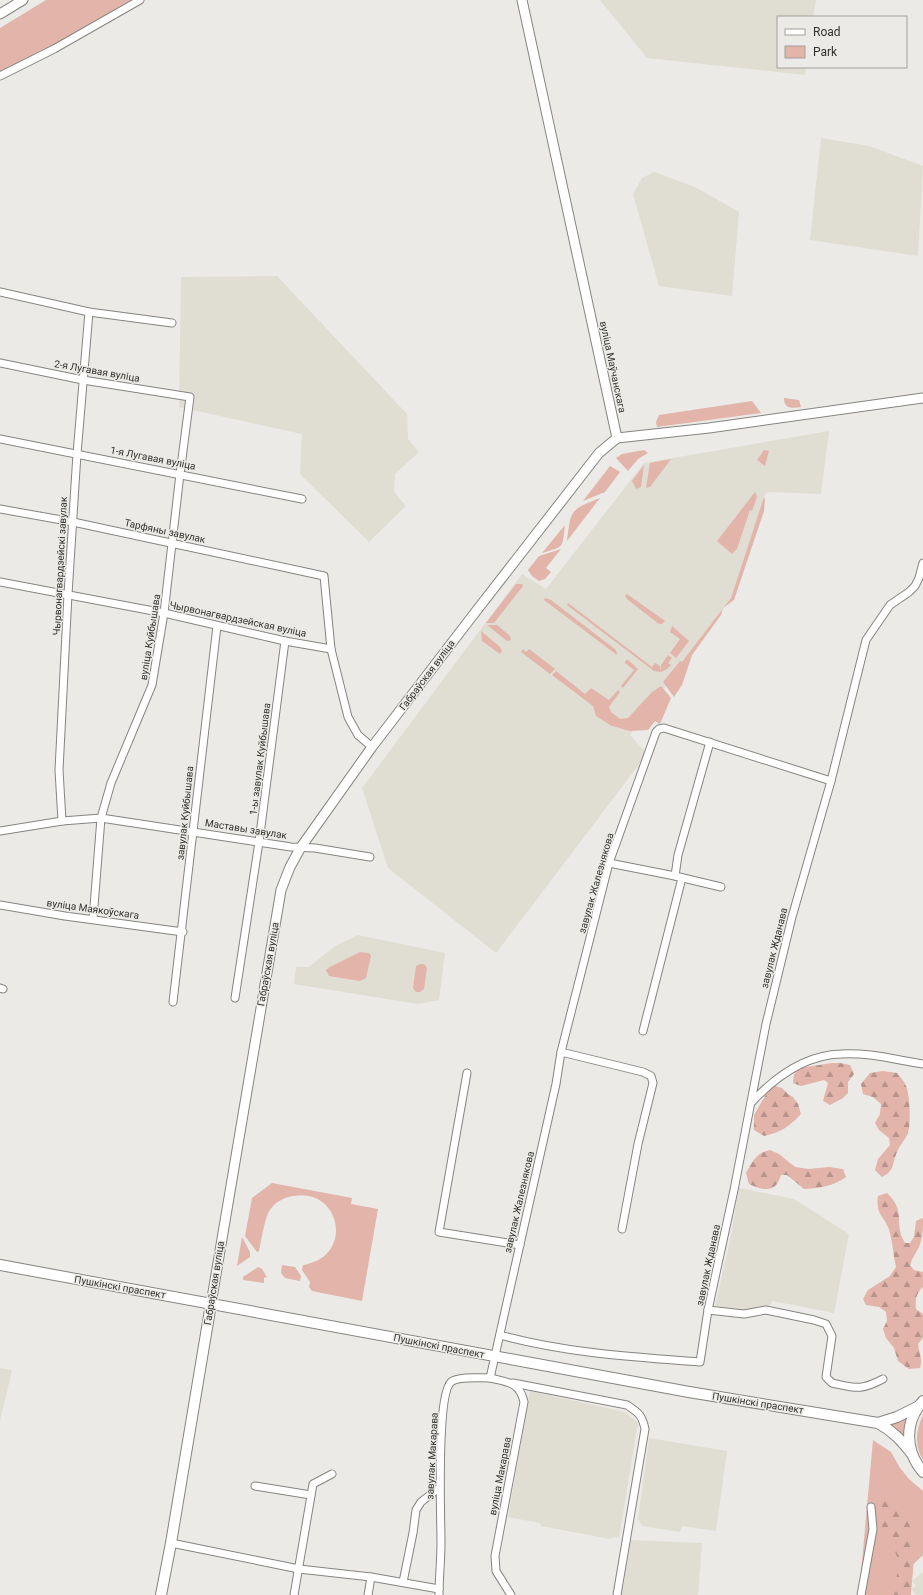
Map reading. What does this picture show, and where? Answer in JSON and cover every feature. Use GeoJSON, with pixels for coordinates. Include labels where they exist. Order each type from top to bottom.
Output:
{"type":"FeatureCollection","features":[{"type":"Feature","properties":{"kind":"main road"},"geometry":{"type":"LineString","coordinates":[[0,14],[23,0]]}},
{"type":"Feature","properties":{"kind":"main road","name":"вуліца Маўчанскага"},"geometry":{"type":"LineString","coordinates":[[522,0],[617,438]]}},
{"type":"Feature","properties":{"kind":"main road"},"geometry":{"type":"LineString","coordinates":[[617,438],[709,428],[923,398]]}},
{"type":"Feature","properties":{"kind":"main road","name":"Габраўская вуліца"},"geometry":{"type":"LineString","coordinates":[[161,1595],[281,890],[290,867],[301,847],[372,747],[599,453],[617,438]]}},
{"type":"Feature","properties":{"kind":"main road","name":"Пушкінскі праспект"},"geometry":{"type":"LineString","coordinates":[[0,1265],[689,1392],[878,1423]]}},
{"type":"Feature","properties":{"kind":"main road"},"geometry":{"type":"LineString","coordinates":[[878,1423],[897,1417],[921,1403]]}},
{"type":"Feature","properties":{"kind":"main road"},"geometry":{"type":"LineString","coordinates":[[921,1403],[911,1422],[909,1440],[912,1454],[916,1463],[923,1472]]}},
{"type":"Feature","properties":{"kind":"main road"},"geometry":{"type":"LineString","coordinates":[[878,1423],[892,1432],[912,1454]]}},
{"type":"Feature","properties":{"kind":"street"},"geometry":{"type":"LineString","coordinates":[[0,76],[54,49],[140,0]]}},
{"type":"Feature","properties":{"kind":"street"},"geometry":{"type":"LineString","coordinates":[[0,292],[89,312],[172,323]]}},
{"type":"Feature","properties":{"kind":"street","name":"Чырвонагвардзейскі завулак"},"geometry":{"type":"LineString","coordinates":[[62,820],[59,770],[68,594],[77,454],[89,312]]}},
{"type":"Feature","properties":{"kind":"street","name":"2-я Лугавая вуліца"},"geometry":{"type":"LineString","coordinates":[[0,363],[83,380],[190,397]]}},
{"type":"Feature","properties":{"kind":"street","name":"вуліца Куйбышава"},"geometry":{"type":"LineString","coordinates":[[93,919],[101,818],[111,783],[152,686],[164,613],[190,397]]}},
{"type":"Feature","properties":{"kind":"street","name":"1-я Лугавая вуліца"},"geometry":{"type":"LineString","coordinates":[[0,438],[302,499]]}},
{"type":"Feature","properties":{"kind":"street","name":"Тарфяны завулак"},"geometry":{"type":"LineString","coordinates":[[0,509],[73,522],[324,576],[331,649]]}},
{"type":"Feature","properties":{"kind":"street","name":"завулак Жданава"},"geometry":{"type":"LineString","coordinates":[[500,1335],[527,1342],[614,1356],[700,1362],[708,1310],[734,1190],[766,1024],[792,917],[831,781],[866,640],[890,606],[909,592],[914,586],[919,578],[923,563]]}},
{"type":"Feature","properties":{"kind":"street","name":"Чырвонагвардзейская вуліца"},"geometry":{"type":"LineString","coordinates":[[0,582],[164,613],[285,641],[331,649]]}},
{"type":"Feature","properties":{"kind":"street","name":"завулак Куйбышава"},"geometry":{"type":"LineString","coordinates":[[173,1002],[183,932],[193,831],[217,626]]}},
{"type":"Feature","properties":{"kind":"street","name":"1-ы завулак Куйбышава"},"geometry":{"type":"LineString","coordinates":[[235,998],[259,842],[285,641]]}},
{"type":"Feature","properties":{"kind":"street"},"geometry":{"type":"LineString","coordinates":[[331,649],[348,717],[358,735],[372,747]]}},
{"type":"Feature","properties":{"kind":"street","name":"завулак Жалезнякова"},"geometry":{"type":"LineString","coordinates":[[496,1356],[556,1084],[561,1052],[610,863],[656,732],[659,729],[664,728],[710,742]]}},
{"type":"Feature","properties":{"kind":"street"},"geometry":{"type":"LineString","coordinates":[[643,1031],[678,877],[678,855],[710,742],[831,781]]}},
{"type":"Feature","properties":{"kind":"street","name":"Маставы завулак"},"geometry":{"type":"LineString","coordinates":[[0,831],[62,820],[101,818],[370,857]]}},
{"type":"Feature","properties":{"kind":"street"},"geometry":{"type":"LineString","coordinates":[[610,863],[721,887]]}},
{"type":"Feature","properties":{"kind":"street","name":"вуліца Маякоўскага"},"geometry":{"type":"LineString","coordinates":[[0,904],[65,916],[183,932]]}},
{"type":"Feature","properties":{"kind":"street"},"geometry":{"type":"LineString","coordinates":[[561,1052],[643,1072],[651,1076],[653,1083],[638,1144],[622,1229]]}},
{"type":"Feature","properties":{"kind":"street"},"geometry":{"type":"LineString","coordinates":[[751,1103],[768,1086],[787,1071],[825,1056],[856,1054],[923,1064]]}},
{"type":"Feature","properties":{"kind":"street"},"geometry":{"type":"LineString","coordinates":[[467,1073],[439,1232],[520,1245]]}},
{"type":"Feature","properties":{"kind":"street"},"geometry":{"type":"LineString","coordinates":[[708,1310],[744,1314],[766,1310],[826,1324],[832,1336],[826,1377],[832,1383],[862,1388],[883,1379]]}},
{"type":"Feature","properties":{"kind":"street"},"geometry":{"type":"LineString","coordinates":[[496,1356],[490,1378],[627,1405],[643,1418],[645,1429],[617,1595]]}},
{"type":"Feature","properties":{"kind":"street","name":"завулак Макарава"},"geometry":{"type":"LineString","coordinates":[[439,1592],[441,1542],[439,1488],[441,1426],[447,1387],[452,1381],[460,1379],[490,1378]]}},
{"type":"Feature","properties":{"kind":"street","name":"вуліца Макарава"},"geometry":{"type":"LineString","coordinates":[[512,1595],[496,1571],[495,1556],[524,1402],[522,1395],[513,1383]]}},
{"type":"Feature","properties":{"kind":"street"},"geometry":{"type":"LineString","coordinates":[[294,1595],[313,1484],[332,1474]]}},
{"type":"Feature","properties":{"kind":"street"},"geometry":{"type":"LineString","coordinates":[[255,1486],[311,1495]]}},
{"type":"Feature","properties":{"kind":"street"},"geometry":{"type":"LineString","coordinates":[[403,1582],[416,1510],[421,1502],[439,1488]]}},
{"type":"Feature","properties":{"kind":"street"},"geometry":{"type":"LineString","coordinates":[[861,1595],[873,1529],[871,1507]]}},
{"type":"Feature","properties":{"kind":"street"},"geometry":{"type":"LineString","coordinates":[[171,1543],[299,1569],[403,1582],[439,1592]]}},
{"type":"Feature","properties":{"kind":"street"},"geometry":{"type":"LineString","coordinates":[[368,1595],[371,1577]]}},
{"type":"Feature","properties":{"kind":"shaded area"},"geometry":{"type":"Polygon","coordinates":[[[600,0],[816,0],[813,16],[777,16],[777,68],[806,68],[805,75],[647,58],[600,0]]]}},
{"type":"Feature","properties":{"kind":"shaded area"},"geometry":{"type":"Polygon","coordinates":[[[821,138],[869,146],[923,166],[918,256],[810,240],[821,138]]]}},
{"type":"Feature","properties":{"kind":"shaded area"},"geometry":{"type":"Polygon","coordinates":[[[654,172],[695,187],[739,212],[732,296],[659,286],[633,194],[642,178],[654,172]]]}},
{"type":"Feature","properties":{"kind":"shaded area"},"geometry":{"type":"Polygon","coordinates":[[[277,276],[407,414],[408,439],[419,452],[395,474],[394,492],[406,506],[369,542],[300,474],[302,434],[179,407],[181,277],[277,276]]]}},
{"type":"Feature","properties":{"kind":"shaded area"},"geometry":{"type":"Polygon","coordinates":[[[829,431],[821,494],[767,492],[764,497],[731,598],[630,735],[647,754],[496,953],[388,868],[362,788],[522,574],[546,589],[644,463],[829,431]]]}},
{"type":"Feature","properties":{"kind":"shaded area"},"geometry":{"type":"Polygon","coordinates":[[[358,935],[445,953],[439,1000],[418,1004],[294,984],[296,967],[309,967],[335,946],[358,935]]]}},
{"type":"Feature","properties":{"kind":"shaded area"},"geometry":{"type":"Polygon","coordinates":[[[739,1188],[794,1199],[849,1234],[834,1313],[772,1301],[771,1304],[766,1307],[743,1310],[715,1306],[730,1241],[739,1188]]]}},
{"type":"Feature","properties":{"kind":"shaded area"},"geometry":{"type":"Polygon","coordinates":[[[0,1368],[12,1370],[0,1421],[0,1368]]]}},
{"type":"Feature","properties":{"kind":"shaded area"},"geometry":{"type":"Polygon","coordinates":[[[530,1391],[625,1412],[638,1423],[619,1538],[614,1537],[610,1539],[541,1526],[540,1523],[508,1517],[530,1391]]]}},
{"type":"Feature","properties":{"kind":"shaded area"},"geometry":{"type":"Polygon","coordinates":[[[649,1438],[727,1451],[716,1531],[682,1526],[680,1532],[642,1526],[638,1519],[649,1438]]]}},
{"type":"Feature","properties":{"kind":"shaded area"},"geometry":{"type":"Polygon","coordinates":[[[631,1540],[702,1543],[698,1595],[622,1595],[631,1540]]]}},
{"type":"Feature","properties":{"kind":"shaded area"},"geometry":{"type":"Polygon","coordinates":[[[923,1572],[923,1595],[916,1595],[911,1589],[916,1586],[912,1581],[923,1572]]]}},
{"type":"Feature","properties":{"kind":"green space"},"geometry":{"type":"Polygon","coordinates":[[[46,0],[132,0],[32,57],[0,72],[0,28],[46,0]]]}},
{"type":"Feature","properties":{"kind":"green space"},"geometry":{"type":"Polygon","coordinates":[[[784,398],[799,400],[801,407],[792,408],[787,406],[784,402],[784,398]]]}},
{"type":"Feature","properties":{"kind":"green space"},"geometry":{"type":"Polygon","coordinates":[[[752,401],[761,413],[657,427],[656,422],[659,415],[752,401]]]}},
{"type":"Feature","properties":{"kind":"green space"},"geometry":{"type":"Polygon","coordinates":[[[644,450],[648,453],[638,459],[628,471],[616,458],[622,454],[644,450]]]}},
{"type":"Feature","properties":{"kind":"green space"},"geometry":{"type":"Polygon","coordinates":[[[764,450],[769,451],[765,466],[757,460],[764,450]]]}},
{"type":"Feature","properties":{"kind":"green space"},"geometry":{"type":"Polygon","coordinates":[[[671,459],[650,487],[646,488],[650,463],[671,459]]]}},
{"type":"Feature","properties":{"kind":"green space"},"geometry":{"type":"Polygon","coordinates":[[[644,465],[641,487],[636,489],[632,481],[644,465]]]}},
{"type":"Feature","properties":{"kind":"green space"},"geometry":{"type":"Polygon","coordinates":[[[610,466],[620,472],[605,492],[583,501],[610,466]]]}},
{"type":"Feature","properties":{"kind":"green space"},"geometry":{"type":"Polygon","coordinates":[[[755,492],[757,497],[752,511],[750,510],[737,549],[732,554],[717,541],[755,492]]]}},
{"type":"Feature","properties":{"kind":"green space"},"geometry":{"type":"Polygon","coordinates":[[[764,497],[764,511],[734,600],[724,607],[731,598],[764,497]]]}},
{"type":"Feature","properties":{"kind":"green space"},"geometry":{"type":"Polygon","coordinates":[[[600,498],[567,541],[571,516],[577,508],[600,498]]]}},
{"type":"Feature","properties":{"kind":"green space"},"geometry":{"type":"Polygon","coordinates":[[[565,525],[561,545],[555,549],[542,553],[565,525]]]}},
{"type":"Feature","properties":{"kind":"green space"},"geometry":{"type":"Polygon","coordinates":[[[561,549],[546,568],[551,572],[545,579],[539,581],[532,576],[528,570],[539,556],[561,549]]]}},
{"type":"Feature","properties":{"kind":"green space"},"geometry":{"type":"Polygon","coordinates":[[[516,584],[522,584],[523,586],[494,623],[486,623],[516,584]]]}},
{"type":"Feature","properties":{"kind":"green space"},"geometry":{"type":"Polygon","coordinates":[[[627,594],[665,621],[662,624],[659,624],[627,599],[625,596],[627,594]]]}},
{"type":"Feature","properties":{"kind":"green space"},"geometry":{"type":"Polygon","coordinates":[[[545,598],[551,600],[616,650],[617,655],[544,600],[545,598]]]}},
{"type":"Feature","properties":{"kind":"green space"},"geometry":{"type":"Polygon","coordinates":[[[568,603],[652,667],[655,663],[660,666],[661,672],[654,671],[567,605],[568,603]]]}},
{"type":"Feature","properties":{"kind":"green space"},"geometry":{"type":"Polygon","coordinates":[[[723,609],[721,615],[692,655],[682,685],[674,697],[663,682],[680,661],[682,662],[723,609]]]}},
{"type":"Feature","properties":{"kind":"green space"},"geometry":{"type":"Polygon","coordinates":[[[487,625],[497,625],[510,636],[511,640],[507,641],[487,625]]]}},
{"type":"Feature","properties":{"kind":"green space"},"geometry":{"type":"Polygon","coordinates":[[[672,626],[689,641],[676,658],[670,653],[680,639],[670,632],[672,626]]]}},
{"type":"Feature","properties":{"kind":"green space"},"geometry":{"type":"Polygon","coordinates":[[[481,631],[500,647],[502,651],[500,654],[482,641],[481,631]]]}},
{"type":"Feature","properties":{"kind":"green space"},"geometry":{"type":"Polygon","coordinates":[[[523,649],[526,652],[529,649],[555,669],[550,674],[521,652],[523,649]]]}},
{"type":"Feature","properties":{"kind":"green space"},"geometry":{"type":"Polygon","coordinates":[[[668,655],[672,658],[668,663],[671,665],[661,672],[661,665],[668,655]]]}},
{"type":"Feature","properties":{"kind":"green space"},"geometry":{"type":"Polygon","coordinates":[[[626,660],[638,669],[623,688],[621,686],[634,670],[625,663],[626,660]]]}},
{"type":"Feature","properties":{"kind":"green space"},"geometry":{"type":"Polygon","coordinates":[[[556,671],[585,694],[591,688],[609,700],[618,690],[620,692],[609,707],[611,712],[620,719],[628,718],[652,692],[661,686],[671,698],[660,724],[655,721],[648,730],[629,731],[610,725],[596,716],[593,706],[552,675],[556,671]]]}},
{"type":"Feature","properties":{"kind":"green space"},"geometry":{"type":"Polygon","coordinates":[[[360,952],[369,953],[371,956],[366,978],[360,981],[329,976],[326,970],[360,952]]]}},
{"type":"Feature","properties":{"kind":"green space"},"geometry":{"type":"Polygon","coordinates":[[[424,964],[427,968],[424,989],[420,992],[416,992],[413,988],[416,966],[424,964]]]}},
{"type":"Feature","properties":{"kind":"green space"},"geometry":{"type":"Polygon","coordinates":[[[832,1063],[850,1065],[854,1074],[848,1082],[848,1093],[843,1098],[830,1105],[823,1101],[828,1083],[824,1080],[801,1086],[793,1083],[794,1074],[800,1068],[832,1063]]]}},
{"type":"Feature","properties":{"kind":"green space"},"geometry":{"type":"Polygon","coordinates":[[[883,1071],[897,1073],[905,1083],[910,1117],[907,1135],[895,1156],[891,1169],[882,1177],[875,1170],[878,1159],[890,1145],[889,1138],[879,1130],[875,1123],[880,1114],[881,1104],[873,1097],[863,1094],[861,1084],[870,1073],[883,1071]]]}},
{"type":"Feature","properties":{"kind":"green space"},"geometry":{"type":"Polygon","coordinates":[[[774,1086],[782,1088],[793,1097],[798,1104],[801,1114],[784,1128],[775,1133],[764,1136],[754,1130],[754,1115],[768,1091],[774,1086]]]}},
{"type":"Feature","properties":{"kind":"green space"},"geometry":{"type":"Polygon","coordinates":[[[770,1150],[779,1154],[795,1167],[809,1169],[829,1167],[843,1169],[846,1177],[837,1183],[804,1189],[787,1175],[781,1175],[774,1187],[767,1189],[749,1184],[746,1173],[755,1158],[761,1153],[770,1150]]]}},
{"type":"Feature","properties":{"kind":"green space"},"geometry":{"type":"Polygon","coordinates":[[[272,1183],[352,1198],[351,1204],[378,1209],[362,1301],[312,1291],[309,1287],[310,1282],[302,1270],[303,1265],[319,1259],[330,1250],[335,1237],[336,1224],[331,1212],[322,1202],[309,1196],[293,1196],[277,1202],[268,1213],[259,1251],[257,1252],[245,1236],[252,1198],[272,1183]]]}},
{"type":"Feature","properties":{"kind":"green space"},"geometry":{"type":"Polygon","coordinates":[[[887,1193],[897,1206],[900,1229],[905,1243],[910,1243],[914,1237],[916,1221],[923,1218],[919,1247],[910,1265],[914,1270],[923,1272],[923,1287],[916,1297],[916,1309],[923,1314],[923,1338],[918,1344],[921,1359],[920,1368],[909,1369],[898,1361],[894,1348],[886,1338],[883,1329],[887,1321],[886,1312],[879,1307],[866,1305],[863,1299],[868,1290],[890,1276],[896,1267],[891,1237],[878,1208],[878,1196],[887,1193]]]}},
{"type":"Feature","properties":{"kind":"green space"},"geometry":{"type":"Polygon","coordinates":[[[242,1237],[250,1252],[250,1257],[237,1266],[242,1237]]]}},
{"type":"Feature","properties":{"kind":"green space"},"geometry":{"type":"Polygon","coordinates":[[[282,1265],[295,1267],[301,1276],[300,1281],[285,1278],[281,1273],[282,1265]]]}},
{"type":"Feature","properties":{"kind":"green space"},"geometry":{"type":"Polygon","coordinates":[[[258,1267],[262,1269],[267,1277],[264,1278],[264,1283],[243,1280],[243,1277],[258,1267]]]}},
{"type":"Feature","properties":{"kind":"green space"},"geometry":{"type":"Polygon","coordinates":[[[923,1415],[923,1460],[918,1449],[917,1438],[923,1415]]]}},
{"type":"Feature","properties":{"kind":"green space"},"geometry":{"type":"Polygon","coordinates":[[[908,1416],[904,1427],[903,1436],[893,1427],[884,1424],[908,1416]]]}},
{"type":"Feature","properties":{"kind":"green space"},"geometry":{"type":"Polygon","coordinates":[[[873,1440],[891,1452],[900,1468],[909,1479],[923,1491],[923,1555],[905,1572],[904,1595],[859,1595],[873,1440]]]}},
{"type":"Feature","properties":{"kind":"green space"},"geometry":{"type":"Polygon","coordinates":[[[883,1495],[890,1497],[898,1506],[907,1520],[912,1532],[914,1559],[911,1595],[881,1595],[890,1593],[896,1579],[898,1569],[896,1554],[880,1526],[878,1519],[878,1504],[883,1495]]]}}]}
